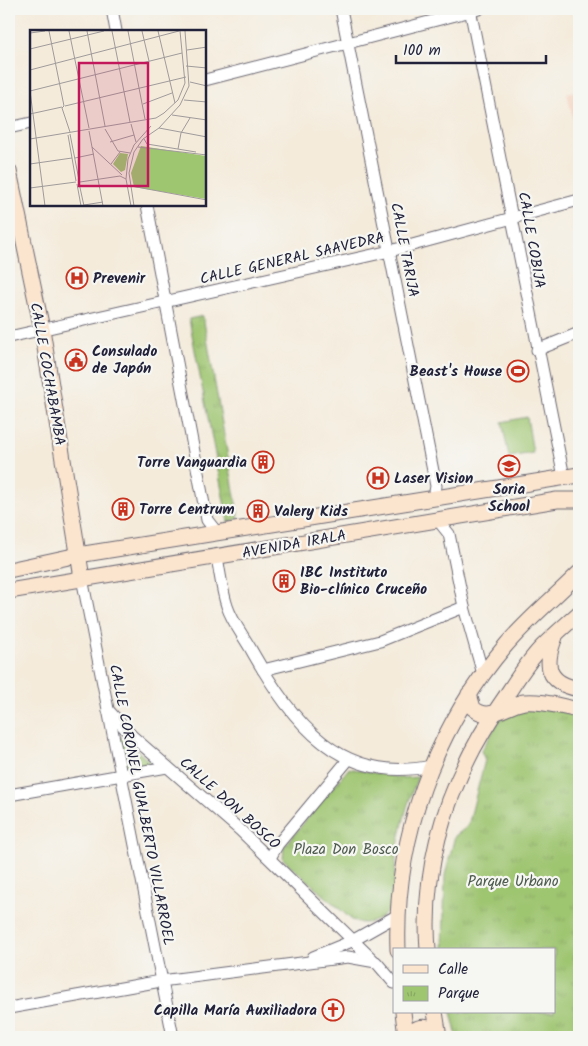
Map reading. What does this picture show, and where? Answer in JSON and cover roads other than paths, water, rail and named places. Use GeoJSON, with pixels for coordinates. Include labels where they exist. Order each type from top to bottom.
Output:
{"type":"FeatureCollection","features":[{"type":"Feature","properties":{"kind":"main road","name":"CALLE COCHABAMBA"},"geometry":{"type":"LineString","coordinates":[[9,171],[42,329],[82,578]]}},
{"type":"Feature","properties":{"kind":"main road","name":"AVENIDA IRALA"},"geometry":{"type":"LineString","coordinates":[[9,570],[78,556],[579,475]]}},
{"type":"Feature","properties":{"kind":"main road","name":"AVENIDA IRALA"},"geometry":{"type":"LineString","coordinates":[[9,590],[567,498],[579,500]]}},
{"type":"Feature","properties":{"kind":"main road"},"geometry":{"type":"LineString","coordinates":[[398,948],[398,915],[402,867],[410,829],[431,766],[444,737],[469,694],[506,644],[578,576]]}},
{"type":"Feature","properties":{"kind":"main road"},"geometry":{"type":"LineString","coordinates":[[428,948],[430,888],[441,828],[451,792],[465,762],[493,714],[523,671],[542,647],[579,614]]}},
{"type":"Feature","properties":{"kind":"main road"},"geometry":{"type":"LineString","coordinates":[[556,634],[548,657],[549,668],[559,682],[579,689]]}},
{"type":"Feature","properties":{"kind":"main road"},"geometry":{"type":"LineString","coordinates":[[469,694],[473,708],[483,715],[493,714],[513,704],[526,702],[579,710]]}},
{"type":"Feature","properties":{"kind":"main road"},"geometry":{"type":"LineString","coordinates":[[403,1014],[408,1037]]}},
{"type":"Feature","properties":{"kind":"main road"},"geometry":{"type":"LineString","coordinates":[[436,1014],[439,1037]]}},
{"type":"Feature","properties":{"kind":"main road"},"geometry":{"type":"LineString","coordinates":[[408,1037],[413,1031],[422,1027],[433,1030],[439,1037]]}},
{"type":"Feature","properties":{"kind":"street"},"geometry":{"type":"LineString","coordinates":[[112,9],[116,30]]}},
{"type":"Feature","properties":{"kind":"street","name":"CALLE TARIJA"},"geometry":{"type":"LineString","coordinates":[[341,9],[436,486],[434,498]]}},
{"type":"Feature","properties":{"kind":"street"},"geometry":{"type":"LineString","coordinates":[[206,80],[473,10]]}},
{"type":"Feature","properties":{"kind":"street","name":"CALLE COBIJA"},"geometry":{"type":"LineString","coordinates":[[473,10],[514,218],[537,350],[564,477]]}},
{"type":"Feature","properties":{"kind":"street"},"geometry":{"type":"LineString","coordinates":[[9,128],[30,123]]}},
{"type":"Feature","properties":{"kind":"street","name":"CALLE GENERAL SAAVEDRA"},"geometry":{"type":"LineString","coordinates":[[9,336],[390,251],[579,200]]}},
{"type":"Feature","properties":{"kind":"street"},"geometry":{"type":"LineString","coordinates":[[147,206],[207,520],[218,534]]}},
{"type":"Feature","properties":{"kind":"street"},"geometry":{"type":"LineString","coordinates":[[537,350],[579,333]]}},
{"type":"Feature","properties":{"kind":"street"},"geometry":{"type":"LineString","coordinates":[[437,519],[449,534],[464,608],[484,674]]}},
{"type":"Feature","properties":{"kind":"street"},"geometry":{"type":"LineString","coordinates":[[217,557],[227,607],[263,670],[282,700],[332,751],[348,760],[380,768],[408,771],[431,766]]}},
{"type":"Feature","properties":{"kind":"street","name":"CALLE CORONEL GUALBERTO VILLARROEL"},"geometry":{"type":"LineString","coordinates":[[82,578],[173,1037]]}},
{"type":"Feature","properties":{"kind":"street"},"geometry":{"type":"LineString","coordinates":[[263,670],[380,641],[464,608]]}},
{"type":"Feature","properties":{"kind":"street","name":"CALLE DON BOSCO"},"geometry":{"type":"LineString","coordinates":[[107,709],[167,767],[270,858],[352,941],[376,962],[393,982]]}},
{"type":"Feature","properties":{"kind":"street"},"geometry":{"type":"LineString","coordinates":[[270,858],[278,844],[348,760]]}},
{"type":"Feature","properties":{"kind":"street"},"geometry":{"type":"LineString","coordinates":[[9,795],[167,767]]}},
{"type":"Feature","properties":{"kind":"street"},"geometry":{"type":"LineString","coordinates":[[301,962],[352,941],[398,915]]}},
{"type":"Feature","properties":{"kind":"street"},"geometry":{"type":"LineString","coordinates":[[9,1008],[162,981],[301,962],[348,957],[376,962]]}},
{"type":"Feature","properties":{"kind":"place","name":"Prevenir"},"geometry":{"type":"Point","coordinates":[77,278]}},
{"type":"Feature","properties":{"kind":"place","name":"Consulado de Japón"},"geometry":{"type":"Point","coordinates":[76,360]}},
{"type":"Feature","properties":{"kind":"place","name":"Beast's House"},"geometry":{"type":"Point","coordinates":[518,371]}},
{"type":"Feature","properties":{"kind":"place","name":"Torre Vanguardia"},"geometry":{"type":"Point","coordinates":[263,462]}},
{"type":"Feature","properties":{"kind":"place","name":"Soria School"},"geometry":{"type":"Point","coordinates":[509,466]}},
{"type":"Feature","properties":{"kind":"place","name":"Laser Vision"},"geometry":{"type":"Point","coordinates":[378,478]}},
{"type":"Feature","properties":{"kind":"place","name":"Torre Centrum"},"geometry":{"type":"Point","coordinates":[123,509]}},
{"type":"Feature","properties":{"kind":"place","name":"Valery Kids"},"geometry":{"type":"Point","coordinates":[258,511]}},
{"type":"Feature","properties":{"kind":"place","name":"IBC Instituto Bio-clínico Cruceño"},"geometry":{"type":"Point","coordinates":[284,581]}},
{"type":"Feature","properties":{"kind":"place","name":"Capilla María Auxiliadora"},"geometry":{"type":"Point","coordinates":[333,1010]}},
{"type":"Feature","properties":{"kind":"park label","name":"Plaza Don Bosco"},"geometry":{"type":"Point","coordinates":[346,849]}},
{"type":"Feature","properties":{"kind":"park label","name":"Parque Urbano"},"geometry":{"type":"Point","coordinates":[513,881]}}]}
